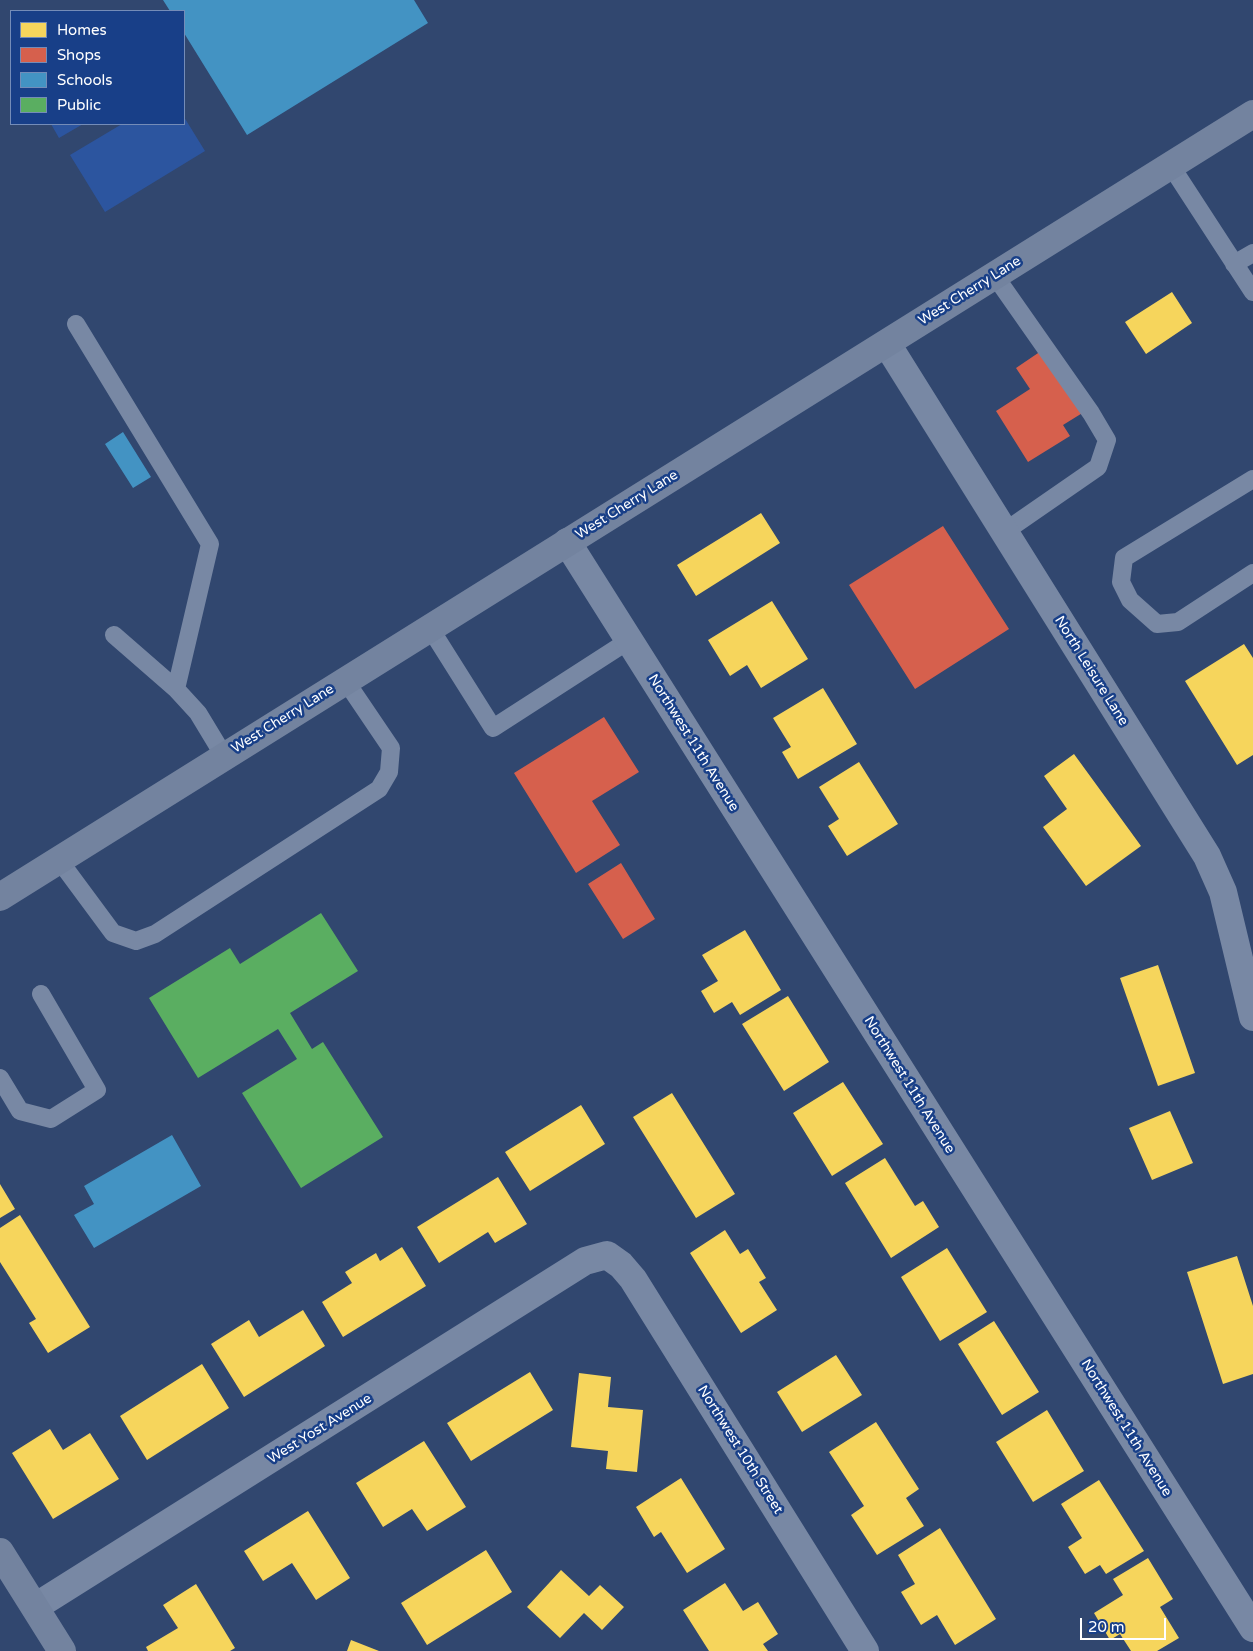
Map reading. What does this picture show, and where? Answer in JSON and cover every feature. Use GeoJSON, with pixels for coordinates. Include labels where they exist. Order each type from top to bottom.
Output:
{"type":"FeatureCollection","features":[{"type":"Feature","properties":{"kind":"main road","name":"West Cherry Lane"},"geometry":{"type":"LineString","coordinates":[[0,896],[1253,114]]}},
{"type":"Feature","properties":{"kind":"main road"},"geometry":{"type":"LineString","coordinates":[[0,1552],[62,1651]]}},
{"type":"Feature","properties":{"kind":"street","name":"North Leisure Lane"},"geometry":{"type":"LineString","coordinates":[[887,344],[1207,856],[1223,892],[1253,1017]]}},
{"type":"Feature","properties":{"kind":"street","name":"Northwest 11th Avenue"},"geometry":{"type":"LineString","coordinates":[[566,542],[1253,1628]]}},
{"type":"Feature","properties":{"kind":"street","name":"West Yost Avenue"},"geometry":{"type":"LineString","coordinates":[[35,1607],[585,1261],[607,1255]]}},
{"type":"Feature","properties":{"kind":"street","name":"Northwest 10th Street"},"geometry":{"type":"LineString","coordinates":[[607,1255],[633,1279],[865,1651]]}},
{"type":"Feature","properties":{"kind":"lane"},"geometry":{"type":"LineString","coordinates":[[1171,166],[1253,292]]}},
{"type":"Feature","properties":{"kind":"lane"},"geometry":{"type":"LineString","coordinates":[[1234,264],[1253,252]]}},
{"type":"Feature","properties":{"kind":"lane"},"geometry":{"type":"LineString","coordinates":[[995,276],[1091,413],[1106,440],[1098,467],[1004,532]]}},
{"type":"Feature","properties":{"kind":"lane"},"geometry":{"type":"LineString","coordinates":[[76,324],[210,544],[176,689]]}},
{"type":"Feature","properties":{"kind":"lane"},"geometry":{"type":"LineString","coordinates":[[1253,479],[1124,558],[1121,582],[1130,600],[1156,624],[1178,622],[1253,573]]}},
{"type":"Feature","properties":{"kind":"lane"},"geometry":{"type":"LineString","coordinates":[[430,628],[493,728],[628,641]]}},
{"type":"Feature","properties":{"kind":"lane"},"geometry":{"type":"LineString","coordinates":[[114,634],[176,689],[198,713],[224,756]]}},
{"type":"Feature","properties":{"kind":"lane"},"geometry":{"type":"LineString","coordinates":[[59,860],[113,933],[136,941],[163,928],[379,789],[388,772],[391,748],[345,680]]}},
{"type":"Feature","properties":{"kind":"lane"},"geometry":{"type":"LineString","coordinates":[[0,1078],[20,1111],[51,1118],[97,1090],[42,994]]}},
{"type":"Feature","properties":{"kind":"shaded area"},"geometry":{"type":"Polygon","coordinates":[[[185,119],[205,151],[105,212],[70,155],[120,125],[185,125],[185,119]]]}},
{"type":"Feature","properties":{"kind":"shaded area"},"geometry":{"type":"Polygon","coordinates":[[[52,125],[81,125],[59,138],[52,125]]]}},
{"type":"Feature","properties":{"kind":"building: Homes"},"geometry":{"type":"Polygon","coordinates":[[[1172,292],[1192,323],[1146,354],[1125,322],[1172,292]]]}},
{"type":"Feature","properties":{"kind":"building: Homes"},"geometry":{"type":"Polygon","coordinates":[[[761,513],[780,543],[696,596],[677,565],[761,513]]]}},
{"type":"Feature","properties":{"kind":"building: Homes"},"geometry":{"type":"Polygon","coordinates":[[[772,601],[808,659],[761,688],[747,665],[730,676],[708,640],[772,601]]]}},
{"type":"Feature","properties":{"kind":"building: Homes"},"geometry":{"type":"Polygon","coordinates":[[[1244,644],[1253,658],[1253,755],[1237,765],[1185,681],[1244,644]]]}},
{"type":"Feature","properties":{"kind":"building: Homes"},"geometry":{"type":"Polygon","coordinates":[[[823,688],[857,744],[798,779],[782,752],[791,747],[773,718],[823,688]]]}},
{"type":"Feature","properties":{"kind":"building: Homes"},"geometry":{"type":"Polygon","coordinates":[[[1074,754],[1141,846],[1086,886],[1043,827],[1067,809],[1044,776],[1074,754]]]}},
{"type":"Feature","properties":{"kind":"building: Homes"},"geometry":{"type":"Polygon","coordinates":[[[859,762],[898,824],[847,856],[828,826],[839,819],[819,787],[859,762]]]}},
{"type":"Feature","properties":{"kind":"building: Homes"},"geometry":{"type":"Polygon","coordinates":[[[745,930],[781,990],[740,1015],[732,1002],[714,1013],[701,991],[718,981],[702,955],[745,930]]]}},
{"type":"Feature","properties":{"kind":"building: Homes"},"geometry":{"type":"Polygon","coordinates":[[[1158,965],[1195,1073],[1158,1086],[1120,978],[1158,965]]]}},
{"type":"Feature","properties":{"kind":"building: Homes"},"geometry":{"type":"Polygon","coordinates":[[[788,996],[829,1062],[784,1091],[742,1024],[788,996]]]}},
{"type":"Feature","properties":{"kind":"building: Homes"},"geometry":{"type":"Polygon","coordinates":[[[843,1082],[883,1144],[832,1176],[793,1113],[843,1082]]]}},
{"type":"Feature","properties":{"kind":"building: Homes"},"geometry":{"type":"Polygon","coordinates":[[[672,1093],[735,1194],[696,1218],[633,1117],[672,1093]]]}},
{"type":"Feature","properties":{"kind":"building: Homes"},"geometry":{"type":"Polygon","coordinates":[[[581,1105],[605,1144],[530,1191],[505,1152],[581,1105]]]}},
{"type":"Feature","properties":{"kind":"building: Homes"},"geometry":{"type":"Polygon","coordinates":[[[1170,1111],[1193,1163],[1152,1180],[1129,1128],[1170,1111]]]}},
{"type":"Feature","properties":{"kind":"building: Homes"},"geometry":{"type":"Polygon","coordinates":[[[885,1158],[915,1206],[923,1201],[939,1227],[891,1258],[845,1183],[885,1158]]]}},
{"type":"Feature","properties":{"kind":"building: Homes"},"geometry":{"type":"Polygon","coordinates":[[[498,1177],[527,1224],[495,1243],[488,1232],[439,1263],[417,1227],[498,1177]]]}},
{"type":"Feature","properties":{"kind":"building: Homes"},"geometry":{"type":"Polygon","coordinates":[[[0,1184],[15,1209],[0,1218],[0,1184]]]}},
{"type":"Feature","properties":{"kind":"building: Homes"},"geometry":{"type":"Polygon","coordinates":[[[20,1215],[90,1327],[48,1353],[29,1323],[36,1319],[0,1262],[0,1228],[20,1215]]]}},
{"type":"Feature","properties":{"kind":"building: Homes"},"geometry":{"type":"Polygon","coordinates":[[[725,1230],[740,1254],[748,1249],[766,1278],[759,1282],[777,1310],[741,1333],[690,1253],[725,1230]]]}},
{"type":"Feature","properties":{"kind":"building: Homes"},"geometry":{"type":"Polygon","coordinates":[[[402,1247],[426,1286],[343,1337],[322,1302],[352,1283],[345,1272],[376,1253],[380,1261],[402,1247]]]}},
{"type":"Feature","properties":{"kind":"building: Homes"},"geometry":{"type":"Polygon","coordinates":[[[947,1248],[987,1312],[940,1341],[901,1277],[947,1248]]]}},
{"type":"Feature","properties":{"kind":"building: Homes"},"geometry":{"type":"Polygon","coordinates":[[[1237,1256],[1253,1306],[1253,1374],[1223,1384],[1187,1272],[1237,1256]]]}},
{"type":"Feature","properties":{"kind":"building: Homes"},"geometry":{"type":"Polygon","coordinates":[[[303,1310],[325,1346],[244,1397],[211,1344],[249,1320],[259,1337],[303,1310]]]}},
{"type":"Feature","properties":{"kind":"building: Homes"},"geometry":{"type":"Polygon","coordinates":[[[994,1321],[1039,1392],[1002,1415],[958,1344],[994,1321]]]}},
{"type":"Feature","properties":{"kind":"building: Homes"},"geometry":{"type":"Polygon","coordinates":[[[836,1355],[862,1395],[802,1432],[777,1392],[836,1355]]]}},
{"type":"Feature","properties":{"kind":"building: Homes"},"geometry":{"type":"Polygon","coordinates":[[[202,1364],[229,1408],[147,1460],[120,1416],[202,1364]]]}},
{"type":"Feature","properties":{"kind":"building: Homes"},"geometry":{"type":"Polygon","coordinates":[[[530,1372],[553,1410],[471,1461],[447,1423],[530,1372]]]}},
{"type":"Feature","properties":{"kind":"building: Homes"},"geometry":{"type":"Polygon","coordinates":[[[579,1373],[611,1377],[608,1407],[643,1410],[637,1472],[606,1469],[608,1451],[571,1447],[579,1373]]]}},
{"type":"Feature","properties":{"kind":"building: Homes"},"geometry":{"type":"Polygon","coordinates":[[[1047,1410],[1084,1471],[1033,1502],[996,1442],[1047,1410]]]}},
{"type":"Feature","properties":{"kind":"building: Homes"},"geometry":{"type":"Polygon","coordinates":[[[876,1422],[919,1489],[906,1498],[924,1526],[877,1555],[851,1515],[864,1506],[829,1452],[876,1422]]]}},
{"type":"Feature","properties":{"kind":"building: Homes"},"geometry":{"type":"Polygon","coordinates":[[[50,1429],[63,1450],[90,1433],[119,1479],[53,1519],[12,1453],[50,1429]]]}},
{"type":"Feature","properties":{"kind":"building: Homes"},"geometry":{"type":"Polygon","coordinates":[[[424,1441],[466,1507],[427,1531],[412,1509],[383,1527],[356,1483],[424,1441]]]}},
{"type":"Feature","properties":{"kind":"building: Homes"},"geometry":{"type":"Polygon","coordinates":[[[681,1478],[725,1549],[687,1573],[661,1532],[654,1537],[636,1507],[681,1478]]]}},
{"type":"Feature","properties":{"kind":"building: Homes"},"geometry":{"type":"Polygon","coordinates":[[[1099,1480],[1144,1551],[1106,1574],[1100,1565],[1085,1574],[1068,1547],[1082,1538],[1061,1504],[1099,1480]]]}},
{"type":"Feature","properties":{"kind":"building: Homes"},"geometry":{"type":"Polygon","coordinates":[[[308,1511],[350,1578],[316,1600],[292,1563],[263,1581],[244,1551],[308,1511]]]}},
{"type":"Feature","properties":{"kind":"building: Homes"},"geometry":{"type":"Polygon","coordinates":[[[940,1528],[996,1619],[955,1645],[937,1615],[921,1625],[901,1592],[915,1584],[898,1555],[940,1528]]]}},
{"type":"Feature","properties":{"kind":"building: Homes"},"geometry":{"type":"Polygon","coordinates":[[[486,1550],[512,1592],[427,1645],[401,1603],[486,1550]]]}},
{"type":"Feature","properties":{"kind":"building: Homes"},"geometry":{"type":"Polygon","coordinates":[[[1148,1558],[1173,1599],[1160,1607],[1179,1638],[1157,1651],[1131,1651],[1120,1634],[1110,1640],[1094,1613],[1123,1595],[1113,1579],[1148,1558]]]}},
{"type":"Feature","properties":{"kind":"building: Homes"},"geometry":{"type":"Polygon","coordinates":[[[561,1570],[589,1596],[600,1585],[624,1607],[602,1630],[584,1613],[560,1638],[527,1607],[561,1570]]]}},
{"type":"Feature","properties":{"kind":"building: Homes"},"geometry":{"type":"Polygon","coordinates":[[[725,1583],[743,1611],[758,1602],[778,1634],[763,1644],[768,1651],[709,1651],[683,1610],[725,1583]]]}},
{"type":"Feature","properties":{"kind":"building: Homes"},"geometry":{"type":"Polygon","coordinates":[[[196,1584],[235,1648],[230,1651],[148,1651],[146,1647],[178,1628],[163,1605],[196,1584]]]}},
{"type":"Feature","properties":{"kind":"building: Homes"},"geometry":{"type":"Polygon","coordinates":[[[351,1640],[379,1651],[347,1651],[351,1640]]]}},
{"type":"Feature","properties":{"kind":"building: Shops"},"geometry":{"type":"Polygon","coordinates":[[[1044,349],[1084,412],[1063,425],[1070,436],[1028,462],[996,411],[1030,389],[1016,368],[1044,349]]]}},
{"type":"Feature","properties":{"kind":"building: Shops"},"geometry":{"type":"Polygon","coordinates":[[[943,526],[1009,629],[915,689],[849,585],[943,526]]]}},
{"type":"Feature","properties":{"kind":"building: Shops"},"geometry":{"type":"Polygon","coordinates":[[[604,717],[639,772],[592,801],[620,845],[576,873],[514,773],[604,717]]]}},
{"type":"Feature","properties":{"kind":"building: Shops"},"geometry":{"type":"Polygon","coordinates":[[[621,863],[655,919],[623,939],[588,884],[621,863]]]}},
{"type":"Feature","properties":{"kind":"building: Schools"},"geometry":{"type":"Polygon","coordinates":[[[163,0],[414,0],[428,23],[247,135],[185,35],[185,10],[169,10],[163,0]]]}},
{"type":"Feature","properties":{"kind":"building: Schools"},"geometry":{"type":"Polygon","coordinates":[[[123,432],[151,477],[133,488],[105,444],[123,432]]]}},
{"type":"Feature","properties":{"kind":"building: Schools"},"geometry":{"type":"Polygon","coordinates":[[[172,1135],[201,1186],[94,1248],[74,1215],[94,1204],[84,1186],[172,1135]]]}},
{"type":"Feature","properties":{"kind":"building: Public"},"geometry":{"type":"Polygon","coordinates":[[[321,913],[358,971],[290,1013],[312,1049],[323,1042],[383,1137],[301,1188],[242,1093],[297,1059],[278,1029],[198,1078],[149,998],[230,948],[240,964],[321,913]]]}}]}
